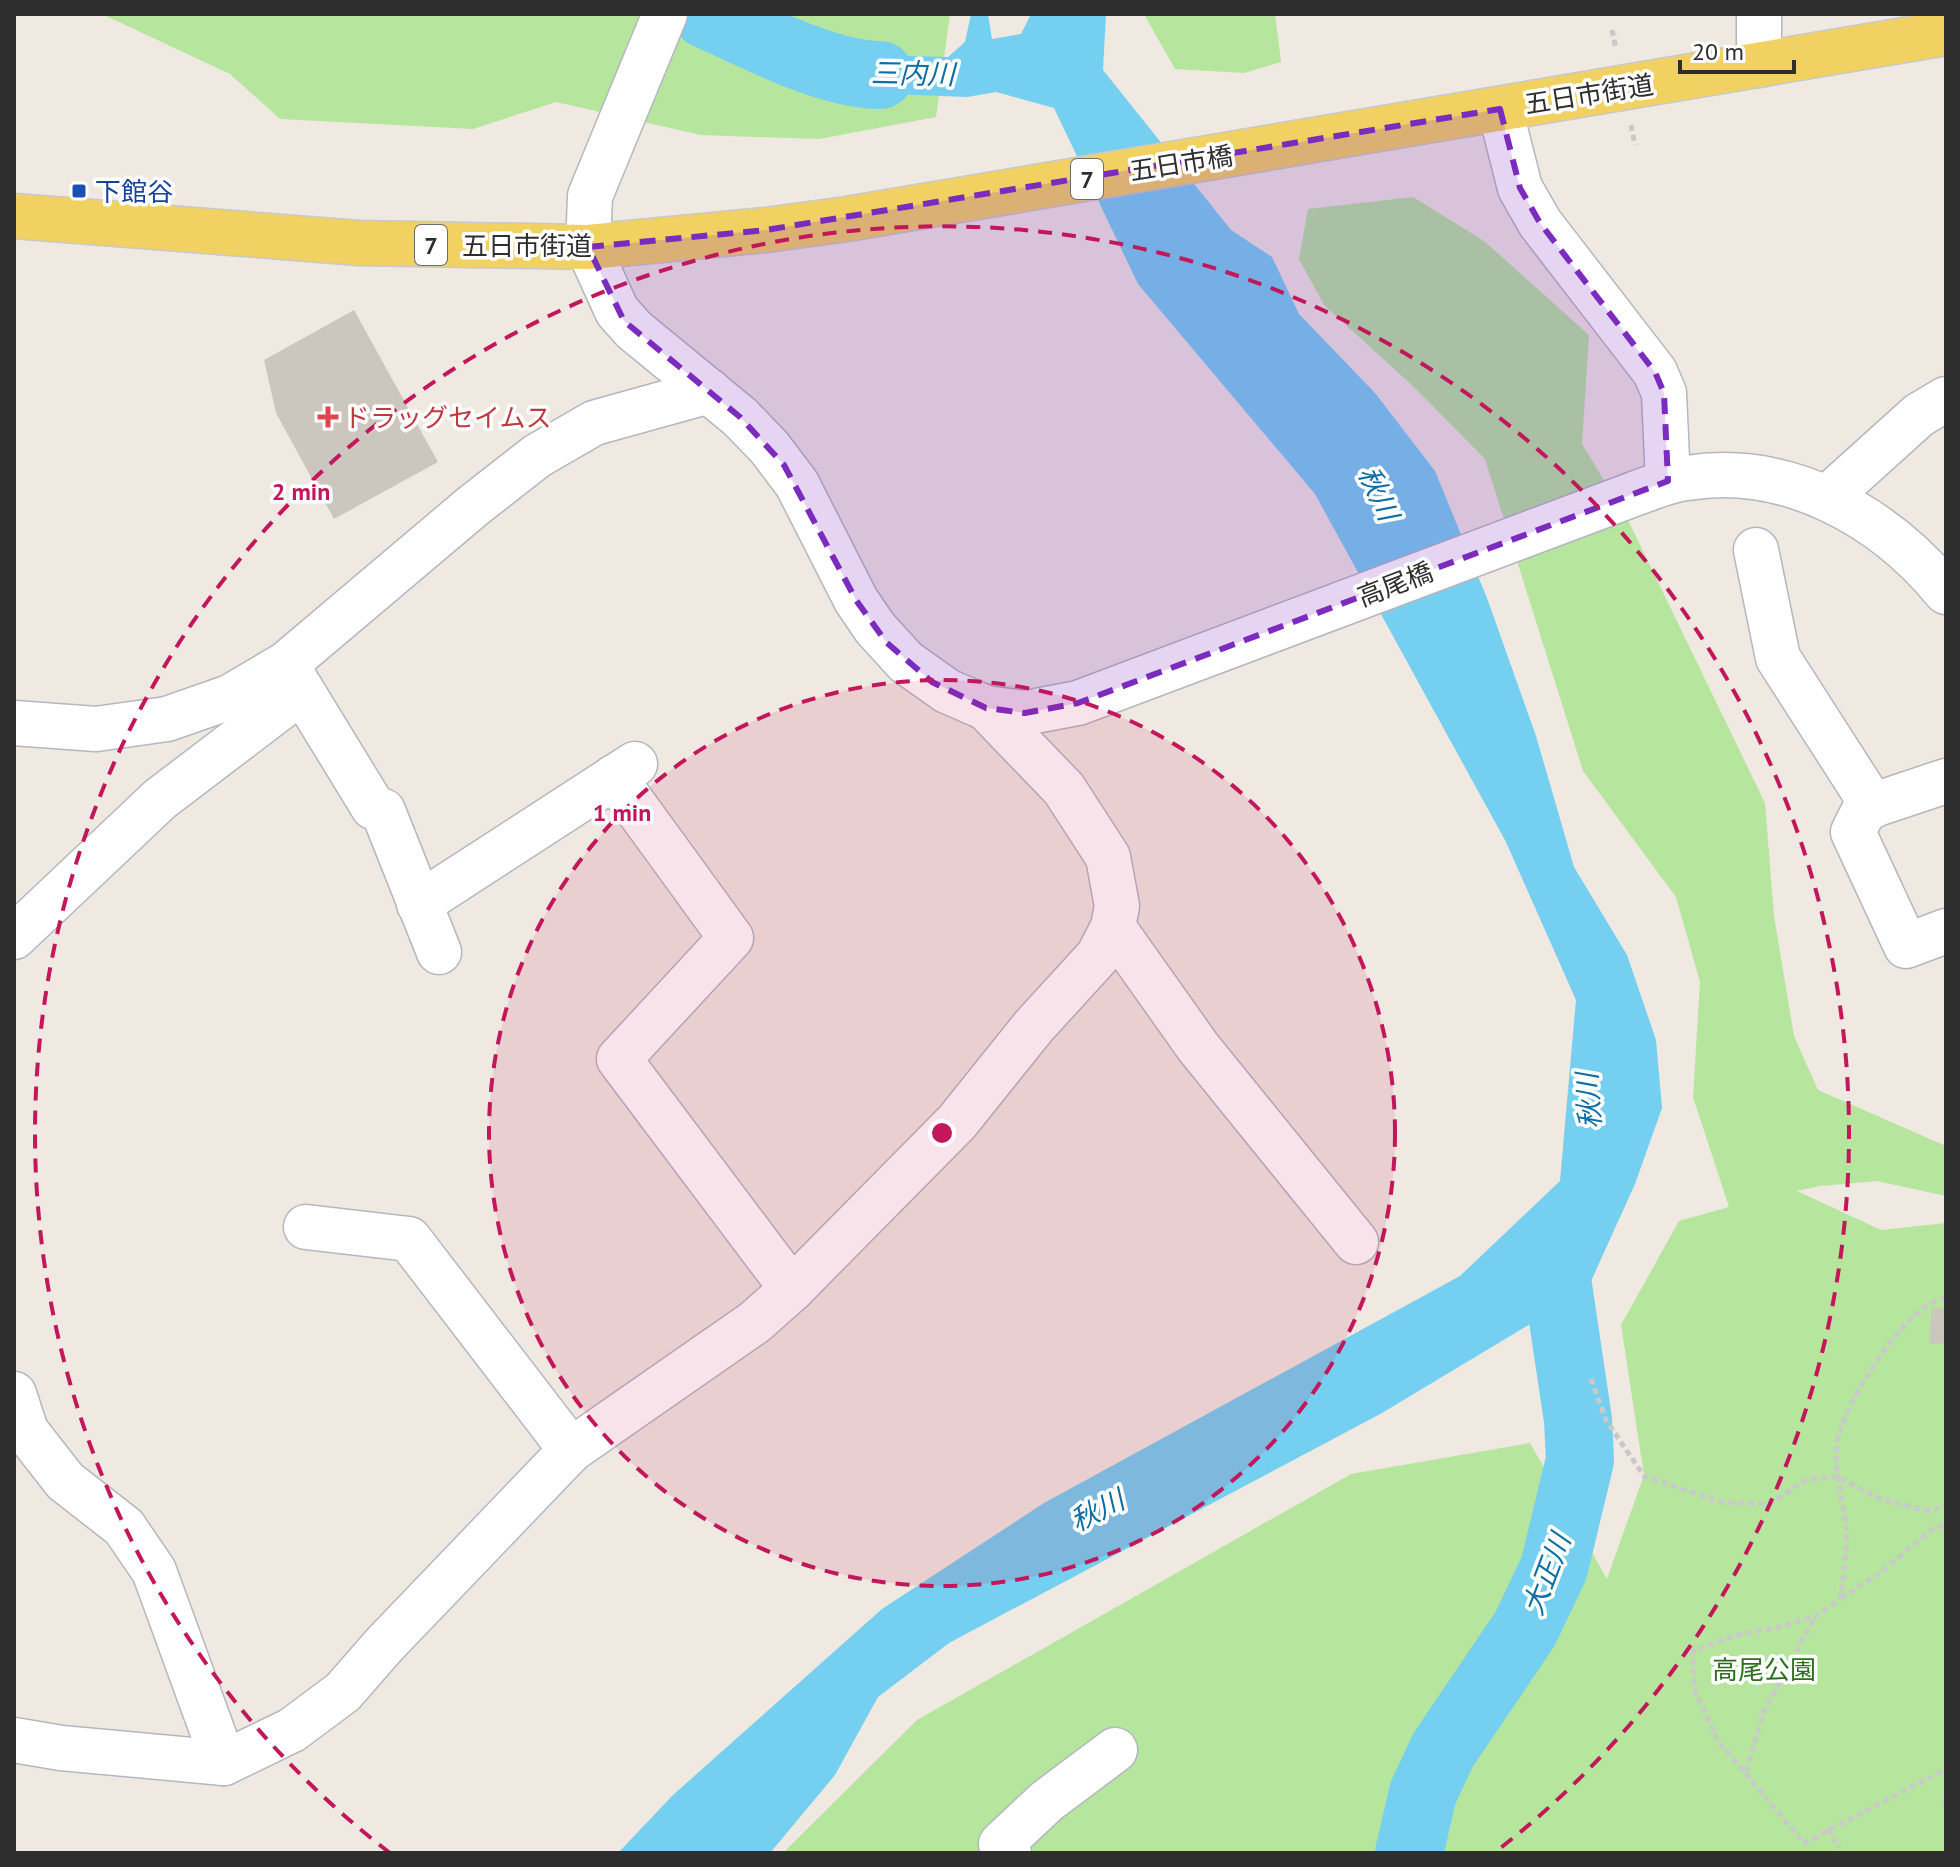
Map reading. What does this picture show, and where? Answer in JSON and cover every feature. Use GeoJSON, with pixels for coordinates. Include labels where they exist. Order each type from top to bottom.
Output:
{"type":"FeatureCollection","features":[{"type":"Feature","properties":{"kind":"main road","name":"五日市街道"},"geometry":{"type":"LineString","coordinates":[[1326,139],[1946,33]]}},
{"type":"Feature","properties":{"kind":"main road","name":"五日市橋"},"geometry":{"type":"LineString","coordinates":[[847,219],[1326,139]]}},
{"type":"Feature","properties":{"kind":"main road","name":"五日市街道"},"geometry":{"type":"LineString","coordinates":[[14,216],[359,243],[588,247],[847,219]]}},
{"type":"Feature","properties":{"kind":"street"},"geometry":{"type":"LineString","coordinates":[[14,1740],[61,1748],[224,1763],[292,1730],[343,1692],[571,1450],[755,1322],[792,1289],[957,1122],[1034,1026],[1098,956],[1113,927],[1117,906],[1108,857],[1064,789],[986,708],[932,682],[886,642],[856,600],[784,465],[760,436],[624,321],[609,296],[588,247],[590,196],[665,14]]}},
{"type":"Feature","properties":{"kind":"street"},"geometry":{"type":"LineString","coordinates":[[1759,14],[1759,65]]}},
{"type":"Feature","properties":{"kind":"street"},"geometry":{"type":"LineString","coordinates":[[1500,109],[1520,188],[1540,223],[1655,372],[1664,393],[1668,481]]}},
{"type":"Feature","properties":{"kind":"street"},"geometry":{"type":"LineString","coordinates":[[14,937],[294,678],[473,506],[537,456],[594,423],[709,391]]}},
{"type":"Feature","properties":{"kind":"street"},"geometry":{"type":"LineString","coordinates":[[1827,498],[1919,415],[1946,399]]}},
{"type":"Feature","properties":{"kind":"street","name":"高尾橋"},"geometry":{"type":"LineString","coordinates":[[986,708],[1025,713],[1059,709],[1103,695],[1668,481],[1702,476],[1781,483],[1827,498],[1895,539],[1915,555],[1946,592]]}},
{"type":"Feature","properties":{"kind":"street"},"geometry":{"type":"LineString","coordinates":[[1756,550],[1778,658],[1873,806]]}},
{"type":"Feature","properties":{"kind":"street"},"geometry":{"type":"LineString","coordinates":[[14,723],[96,729],[167,719],[294,678]]}},
{"type":"Feature","properties":{"kind":"street"},"geometry":{"type":"LineString","coordinates":[[294,678],[373,807],[383,811],[439,952]]}},
{"type":"Feature","properties":{"kind":"street"},"geometry":{"type":"LineString","coordinates":[[419,904],[624,771],[731,938],[619,1059],[792,1289]]}},
{"type":"Feature","properties":{"kind":"street"},"geometry":{"type":"LineString","coordinates":[[1946,781],[1865,808],[1853,832],[1906,946],[1946,931]]}},
{"type":"Feature","properties":{"kind":"street"},"geometry":{"type":"LineString","coordinates":[[1113,927],[1198,1047],[1356,1242]]}},
{"type":"Feature","properties":{"kind":"street"},"geometry":{"type":"LineString","coordinates":[[306,1227],[409,1239],[571,1450]]}},
{"type":"Feature","properties":{"kind":"street"},"geometry":{"type":"LineString","coordinates":[[14,1394],[26,1431],[65,1481],[124,1527],[154,1571],[224,1763]]}},
{"type":"Feature","properties":{"kind":"street"},"geometry":{"type":"LineString","coordinates":[[1009,1853],[1001,1844],[1047,1801],[1115,1750]]}},
{"type":"Feature","properties":{"kind":"path"},"geometry":{"type":"LineString","coordinates":[[1840,1599],[1846,1556],[1845,1520],[1836,1476],[1839,1433],[1863,1384],[1900,1328],[1918,1311],[1940,1298],[1946,1298]]}},
{"type":"Feature","properties":{"kind":"path"},"geometry":{"type":"LineString","coordinates":[[1591,1379],[1606,1420],[1644,1476],[1721,1502],[1769,1504],[1806,1480],[1836,1476],[1880,1499],[1928,1511],[1946,1506]]}},
{"type":"Feature","properties":{"kind":"path"},"geometry":{"type":"LineString","coordinates":[[1946,1524],[1931,1530],[1880,1573],[1816,1616],[1733,1636],[1693,1651],[1694,1689],[1718,1741],[1804,1843],[1946,1769]]}},
{"type":"Feature","properties":{"kind":"path"},"geometry":{"type":"LineString","coordinates":[[1746,1772],[1763,1713],[1816,1616]]}},
{"type":"Feature","properties":{"kind":"path"},"geometry":{"type":"LineString","coordinates":[[1828,1829],[1839,1848]]}},
{"type":"Feature","properties":{"kind":"highlighted area"},"geometry":{"type":"Polygon","coordinates":[[[1500,109],[1520,188],[1540,223],[1655,372],[1664,393],[1668,481],[1078,703],[1025,713],[986,708],[932,682],[886,642],[856,600],[784,465],[740,417],[624,321],[588,247],[766,230],[1500,109]]]}},
{"type":"Feature","properties":{"kind":"green space"},"geometry":{"type":"Polygon","coordinates":[[[102,14],[950,14],[936,117],[819,139],[701,135],[556,102],[473,129],[280,119],[230,74],[102,14]]]}},
{"type":"Feature","properties":{"kind":"green space"},"geometry":{"type":"Polygon","coordinates":[[[1144,14],[1275,14],[1281,62],[1244,73],[1175,69],[1144,14]]]}},
{"type":"Feature","properties":{"kind":"green space","name":"高尾公園"},"geometry":{"type":"Polygon","coordinates":[[[1413,197],[1484,241],[1589,335],[1582,444],[1627,518],[1765,803],[1774,916],[1794,1036],[1818,1090],[1946,1146],[1946,1196],[1877,1181],[1797,1191],[1881,1230],[1946,1223],[1946,1853],[783,1853],[917,1720],[1351,1474],[1530,1443],[1607,1579],[1644,1475],[1621,1325],[1679,1221],[1729,1207],[1693,1097],[1700,982],[1676,897],[1583,771],[1485,459],[1414,387],[1324,305],[1299,259],[1308,209],[1413,197]]]}},
{"type":"Feature","properties":{"kind":"water","name":"秋川"},"geometry":{"type":"Polygon","coordinates":[[[971,14],[988,14],[992,39],[1021,34],[1031,14],[1106,14],[1103,70],[1231,230],[1272,257],[1299,314],[1375,393],[1435,471],[1487,598],[1536,736],[1574,867],[1627,955],[1656,1040],[1662,1108],[1635,1184],[1587,1290],[1382,1413],[949,1643],[878,1697],[835,1775],[770,1853],[618,1853],[673,1795],[882,1609],[1044,1503],[1460,1276],[1560,1181],[1576,1000],[1506,842],[1315,494],[1138,284],[1054,108],[996,92],[967,97],[846,92],[791,53],[948,57],[965,42],[971,14]]]}},
{"type":"Feature","properties":{"kind":"building"},"geometry":{"type":"Polygon","coordinates":[[[354,310],[438,462],[334,519],[276,413],[264,360],[354,310]]]}},
{"type":"Feature","properties":{"kind":"building"},"geometry":{"type":"Polygon","coordinates":[[[1932,1308],[1946,1309],[1946,1344],[1929,1343],[1932,1308]]]}},
{"type":"Feature","properties":{"kind":"waterway","name":"三内川"},"geometry":{"type":"LineString","coordinates":[[706,14],[815,62],[880,75]]}},
{"type":"Feature","properties":{"kind":"waterway","name":"大正川"},"geometry":{"type":"LineString","coordinates":[[1409,1853],[1423,1793],[1443,1750],[1525,1629],[1554,1568],[1580,1460],[1578,1420],[1555,1266]]}},
{"type":"Feature","properties":{"kind":"place","name":"下館谷"},"geometry":{"type":"Point","coordinates":[79,191]}},
{"type":"Feature","properties":{"kind":"place","name":"ドラッグセイムス"},"geometry":{"type":"Point","coordinates":[328,417]}}]}
